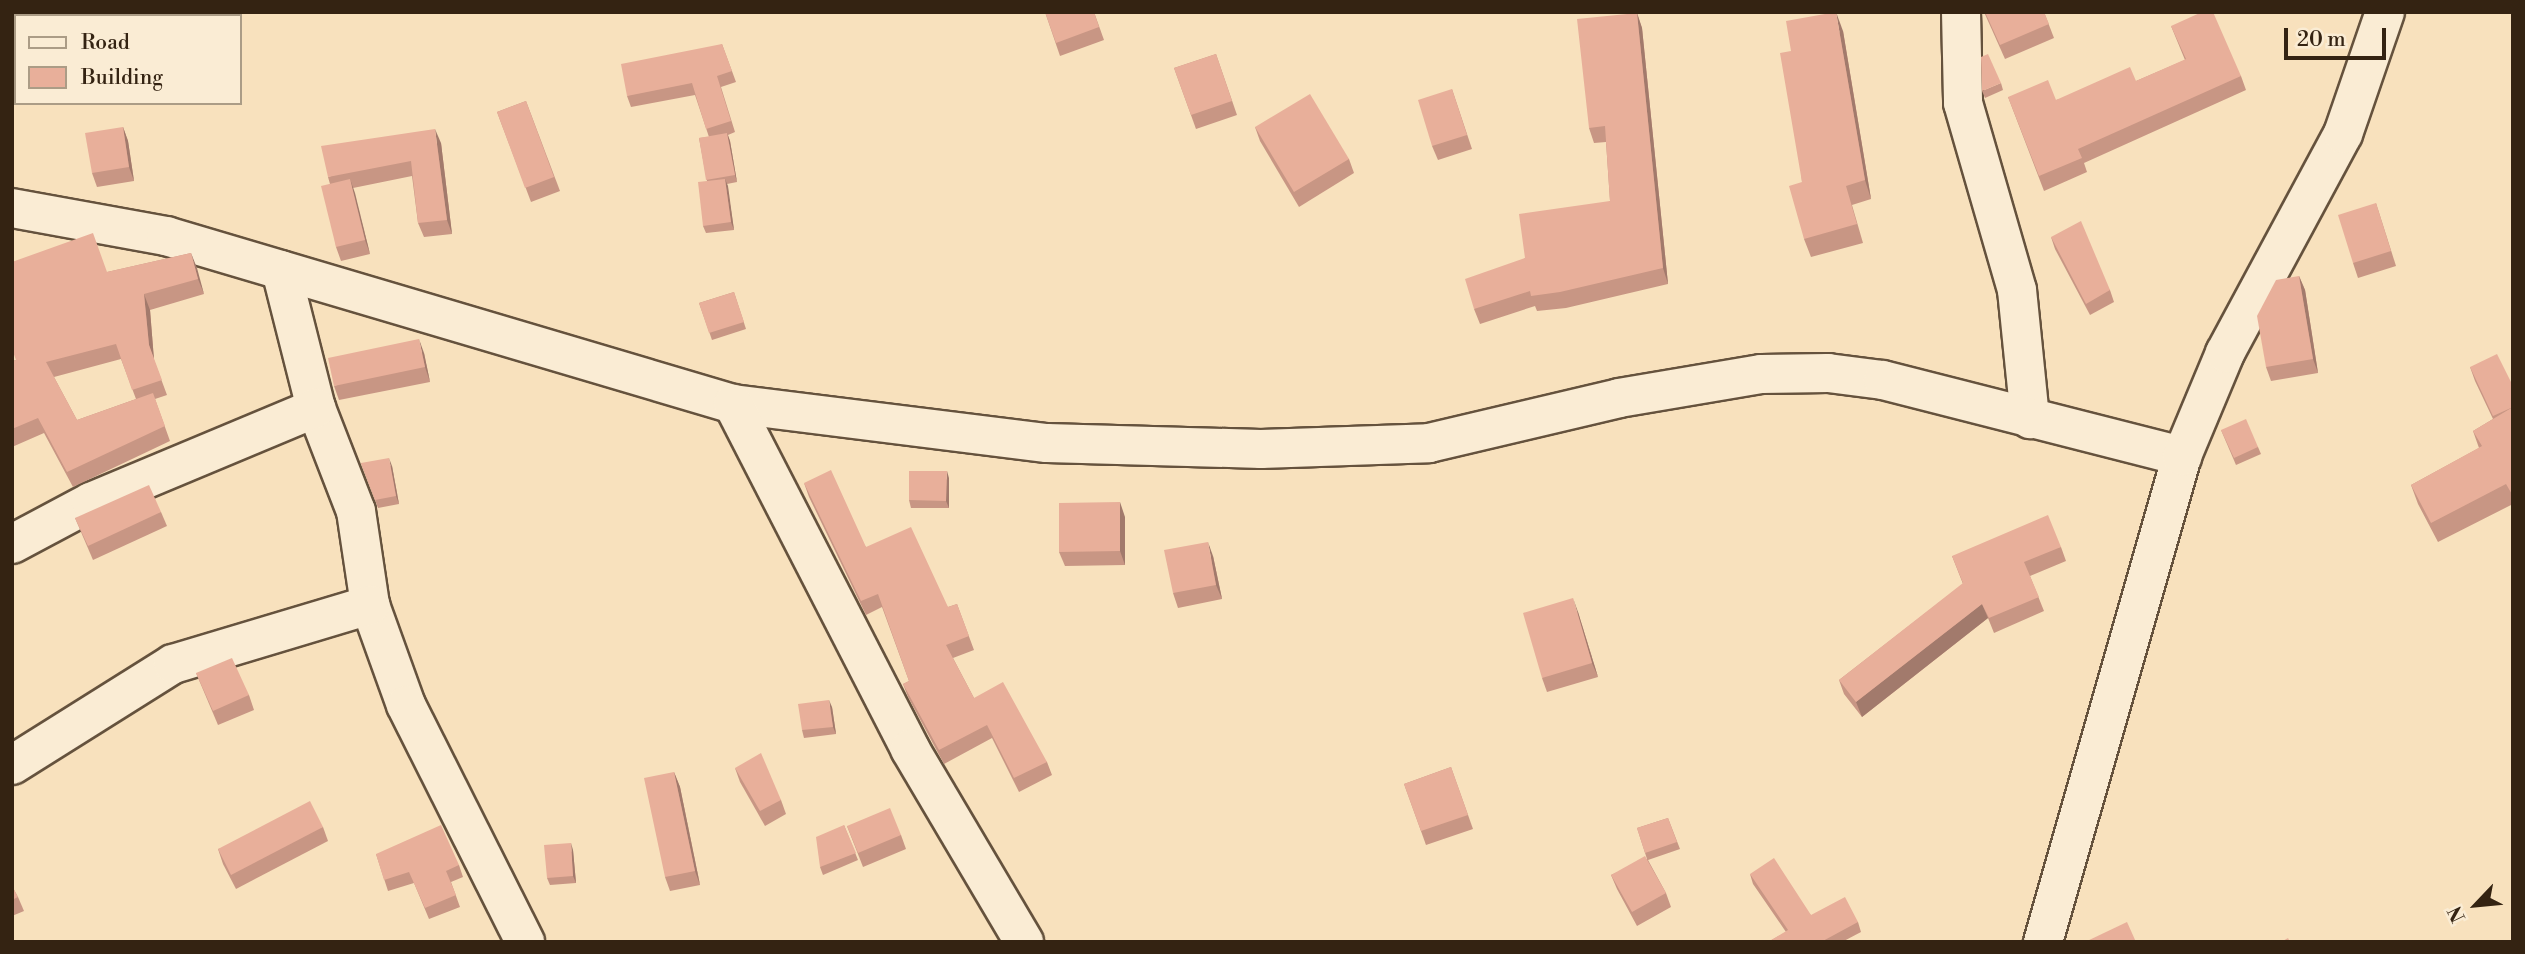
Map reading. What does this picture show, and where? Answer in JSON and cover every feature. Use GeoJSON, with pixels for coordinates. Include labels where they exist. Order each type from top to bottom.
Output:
{"type":"FeatureCollection","features":[{"type":"Feature","properties":{"kind":"street"},"geometry":{"type":"LineString","coordinates":[[1961,12],[1964,103],[2017,289],[2030,419]]}},
{"type":"Feature","properties":{"kind":"street"},"geometry":{"type":"LineString","coordinates":[[2043,942],[2182,456],[2225,353],[2343,134],[2385,12]]}},
{"type":"Feature","properties":{"kind":"street"},"geometry":{"type":"LineString","coordinates":[[12,208],[166,236],[733,404],[1047,443],[1366,447],[1429,443],[1619,398],[1761,374],[1828,373],[1883,380],[2182,456]]}},
{"type":"Feature","properties":{"kind":"street"},"geometry":{"type":"LineString","coordinates":[[281,271],[317,408],[356,511],[370,605],[443,789],[525,942]]}},
{"type":"Feature","properties":{"kind":"street"},"geometry":{"type":"LineString","coordinates":[[733,404],[909,749],[1024,942]]}},
{"type":"Feature","properties":{"kind":"street"},"geometry":{"type":"LineString","coordinates":[[12,544],[91,502],[317,408]]}},
{"type":"Feature","properties":{"kind":"street"},"geometry":{"type":"LineString","coordinates":[[12,765],[173,664],[370,605]]}},
{"type":"Feature","properties":{"kind":"building"},"geometry":{"type":"Polygon","coordinates":[[[1045,12],[1094,12],[1099,27],[1056,43],[1045,12]]]}},
{"type":"Feature","properties":{"kind":"building"},"geometry":{"type":"Polygon","coordinates":[[[1836,12],[1865,180],[1846,186],[1857,224],[1804,239],[1789,186],[1802,182],[1780,53],[1791,51],[1786,21],[1836,12]]]}},
{"type":"Feature","properties":{"kind":"building"},"geometry":{"type":"Polygon","coordinates":[[[1985,12],[2044,12],[2049,24],[2000,45],[1985,12]]]}},
{"type":"Feature","properties":{"kind":"building"},"geometry":{"type":"Polygon","coordinates":[[[2202,12],[2213,12],[2241,76],[2078,149],[2082,158],[2039,176],[2008,97],[2048,80],[2056,100],[2130,67],[2136,81],[2186,59],[2171,26],[2202,12]]]}},
{"type":"Feature","properties":{"kind":"building"},"geometry":{"type":"Polygon","coordinates":[[[1637,13],[1663,268],[1560,292],[1531,296],[1530,291],[1474,309],[1465,279],[1525,258],[1519,214],[1610,201],[1605,126],[1589,128],[1577,19],[1637,13]]]}},
{"type":"Feature","properties":{"kind":"building"},"geometry":{"type":"Polygon","coordinates":[[[722,44],[732,71],[717,76],[731,121],[706,129],[692,83],[627,96],[621,64],[722,44]]]}},
{"type":"Feature","properties":{"kind":"building"},"geometry":{"type":"Polygon","coordinates":[[[1216,54],[1232,101],[1191,115],[1174,68],[1216,54]]]}},
{"type":"Feature","properties":{"kind":"building"},"geometry":{"type":"Polygon","coordinates":[[[1988,54],[2001,83],[1982,91],[1981,57],[1988,54]]]}},
{"type":"Feature","properties":{"kind":"building"},"geometry":{"type":"Polygon","coordinates":[[[12,60],[14,60],[14,90],[12,60]]]}},
{"type":"Feature","properties":{"kind":"building"},"geometry":{"type":"Polygon","coordinates":[[[1452,89],[1467,135],[1432,146],[1418,100],[1452,89]]]}},
{"type":"Feature","properties":{"kind":"building"},"geometry":{"type":"Polygon","coordinates":[[[1310,94],[1349,159],[1294,192],[1255,127],[1310,94]]]}},
{"type":"Feature","properties":{"kind":"building"},"geometry":{"type":"Polygon","coordinates":[[[526,101],[554,177],[525,188],[497,112],[526,101]]]}},
{"type":"Feature","properties":{"kind":"building"},"geometry":{"type":"Polygon","coordinates":[[[123,127],[129,167],[92,173],[85,133],[123,127]]]}},
{"type":"Feature","properties":{"kind":"building"},"geometry":{"type":"Polygon","coordinates":[[[435,129],[447,220],[418,223],[411,161],[328,177],[321,146],[435,129]]]}},
{"type":"Feature","properties":{"kind":"building"},"geometry":{"type":"Polygon","coordinates":[[[727,133],[735,175],[706,180],[699,138],[727,133]]]}},
{"type":"Feature","properties":{"kind":"building"},"geometry":{"type":"Polygon","coordinates":[[[350,179],[365,240],[336,247],[321,186],[350,179]]]}},
{"type":"Feature","properties":{"kind":"building"},"geometry":{"type":"Polygon","coordinates":[[[725,179],[731,222],[703,226],[698,182],[725,179]]]}},
{"type":"Feature","properties":{"kind":"building"},"geometry":{"type":"Polygon","coordinates":[[[2376,203],[2391,251],[2353,263],[2338,215],[2376,203]]]}},
{"type":"Feature","properties":{"kind":"building"},"geometry":{"type":"Polygon","coordinates":[[[2081,221],[2110,290],[2086,304],[2051,237],[2081,221]]]}},
{"type":"Feature","properties":{"kind":"building"},"geometry":{"type":"Polygon","coordinates":[[[93,233],[107,272],[191,253],[198,279],[144,294],[149,345],[162,380],[132,390],[116,344],[46,362],[77,420],[153,393],[165,426],[67,472],[38,418],[12,429],[12,361],[16,360],[12,349],[12,262],[93,233]]]}},
{"type":"Feature","properties":{"kind":"building"},"geometry":{"type":"Polygon","coordinates":[[[2299,276],[2313,359],[2266,367],[2257,316],[2276,280],[2299,276]]]}},
{"type":"Feature","properties":{"kind":"building"},"geometry":{"type":"Polygon","coordinates":[[[734,292],[744,322],[709,333],[699,303],[734,292]]]}},
{"type":"Feature","properties":{"kind":"building"},"geometry":{"type":"Polygon","coordinates":[[[419,339],[425,367],[334,386],[328,358],[419,339]]]}},
{"type":"Feature","properties":{"kind":"building"},"geometry":{"type":"Polygon","coordinates":[[[2497,354],[2513,386],[2513,407],[2493,416],[2470,367],[2497,354]]]}},
{"type":"Feature","properties":{"kind":"building"},"geometry":{"type":"Polygon","coordinates":[[[2513,407],[2513,496],[2506,484],[2431,523],[2411,485],[2482,446],[2473,431],[2513,407]]]}},
{"type":"Feature","properties":{"kind":"building"},"geometry":{"type":"Polygon","coordinates":[[[2246,419],[2258,447],[2234,458],[2221,430],[2246,419]]]}},
{"type":"Feature","properties":{"kind":"building"},"geometry":{"type":"Polygon","coordinates":[[[389,458],[396,496],[375,500],[361,463],[389,458]]]}},
{"type":"Feature","properties":{"kind":"building"},"geometry":{"type":"Polygon","coordinates":[[[831,470],[866,547],[911,527],[948,607],[957,604],[969,636],[946,645],[974,698],[1003,682],[1047,762],[1014,778],[987,725],[939,750],[903,684],[909,681],[878,594],[861,601],[804,483],[831,470]]]}},
{"type":"Feature","properties":{"kind":"building"},"geometry":{"type":"Polygon","coordinates":[[[909,471],[947,471],[946,501],[909,500],[909,471]]]}},
{"type":"Feature","properties":{"kind":"building"},"geometry":{"type":"Polygon","coordinates":[[[149,485],[161,512],[88,546],[75,518],[149,485]]]}},
{"type":"Feature","properties":{"kind":"building"},"geometry":{"type":"Polygon","coordinates":[[[1120,502],[1120,551],[1059,552],[1059,503],[1120,502]]]}},
{"type":"Feature","properties":{"kind":"building"},"geometry":{"type":"Polygon","coordinates":[[[2048,515],[2061,547],[2024,562],[2039,597],[1989,618],[1982,604],[1856,702],[1839,680],[1963,583],[1952,556],[2048,515]]]}},
{"type":"Feature","properties":{"kind":"building"},"geometry":{"type":"Polygon","coordinates":[[[1208,542],[1216,585],[1173,593],[1164,550],[1208,542]]]}},
{"type":"Feature","properties":{"kind":"building"},"geometry":{"type":"Polygon","coordinates":[[[1573,598],[1592,663],[1542,678],[1523,613],[1573,598]]]}},
{"type":"Feature","properties":{"kind":"building"},"geometry":{"type":"Polygon","coordinates":[[[232,658],[249,695],[213,711],[196,673],[232,658]]]}},
{"type":"Feature","properties":{"kind":"building"},"geometry":{"type":"Polygon","coordinates":[[[829,700],[833,727],[802,730],[798,704],[829,700]]]}},
{"type":"Feature","properties":{"kind":"building"},"geometry":{"type":"Polygon","coordinates":[[[761,753],[781,800],[760,811],[735,768],[761,753]]]}},
{"type":"Feature","properties":{"kind":"building"},"geometry":{"type":"Polygon","coordinates":[[[1451,767],[1468,815],[1421,831],[1404,784],[1451,767]]]}},
{"type":"Feature","properties":{"kind":"building"},"geometry":{"type":"Polygon","coordinates":[[[674,772],[695,871],[665,877],[644,778],[674,772]]]}},
{"type":"Feature","properties":{"kind":"building"},"geometry":{"type":"Polygon","coordinates":[[[310,801],[323,827],[231,875],[218,849],[310,801]]]}},
{"type":"Feature","properties":{"kind":"building"},"geometry":{"type":"Polygon","coordinates":[[[890,808],[901,835],[858,853],[847,826],[890,808]]]}},
{"type":"Feature","properties":{"kind":"building"},"geometry":{"type":"Polygon","coordinates":[[[1668,818],[1677,842],[1645,853],[1637,828],[1668,818]]]}},
{"type":"Feature","properties":{"kind":"building"},"geometry":{"type":"Polygon","coordinates":[[[441,825],[459,865],[446,871],[456,895],[425,908],[409,872],[384,880],[376,854],[441,825]]]}},
{"type":"Feature","properties":{"kind":"building"},"geometry":{"type":"Polygon","coordinates":[[[844,825],[856,853],[820,867],[816,837],[844,825]]]}},
{"type":"Feature","properties":{"kind":"building"},"geometry":{"type":"Polygon","coordinates":[[[571,843],[573,876],[547,878],[544,845],[571,843]]]}},
{"type":"Feature","properties":{"kind":"building"},"geometry":{"type":"Polygon","coordinates":[[[1645,856],[1666,893],[1632,912],[1611,875],[1645,856]]]}},
{"type":"Feature","properties":{"kind":"building"},"geometry":{"type":"Polygon","coordinates":[[[1774,858],[1811,915],[1845,897],[1858,922],[1821,942],[1768,942],[1788,930],[1750,874],[1774,858]]]}},
{"type":"Feature","properties":{"kind":"building"},"geometry":{"type":"Polygon","coordinates":[[[12,886],[18,897],[12,900],[12,886]]]}},
{"type":"Feature","properties":{"kind":"building"},"geometry":{"type":"Polygon","coordinates":[[[2127,922],[2136,942],[2085,942],[2127,922]]]}}]}
